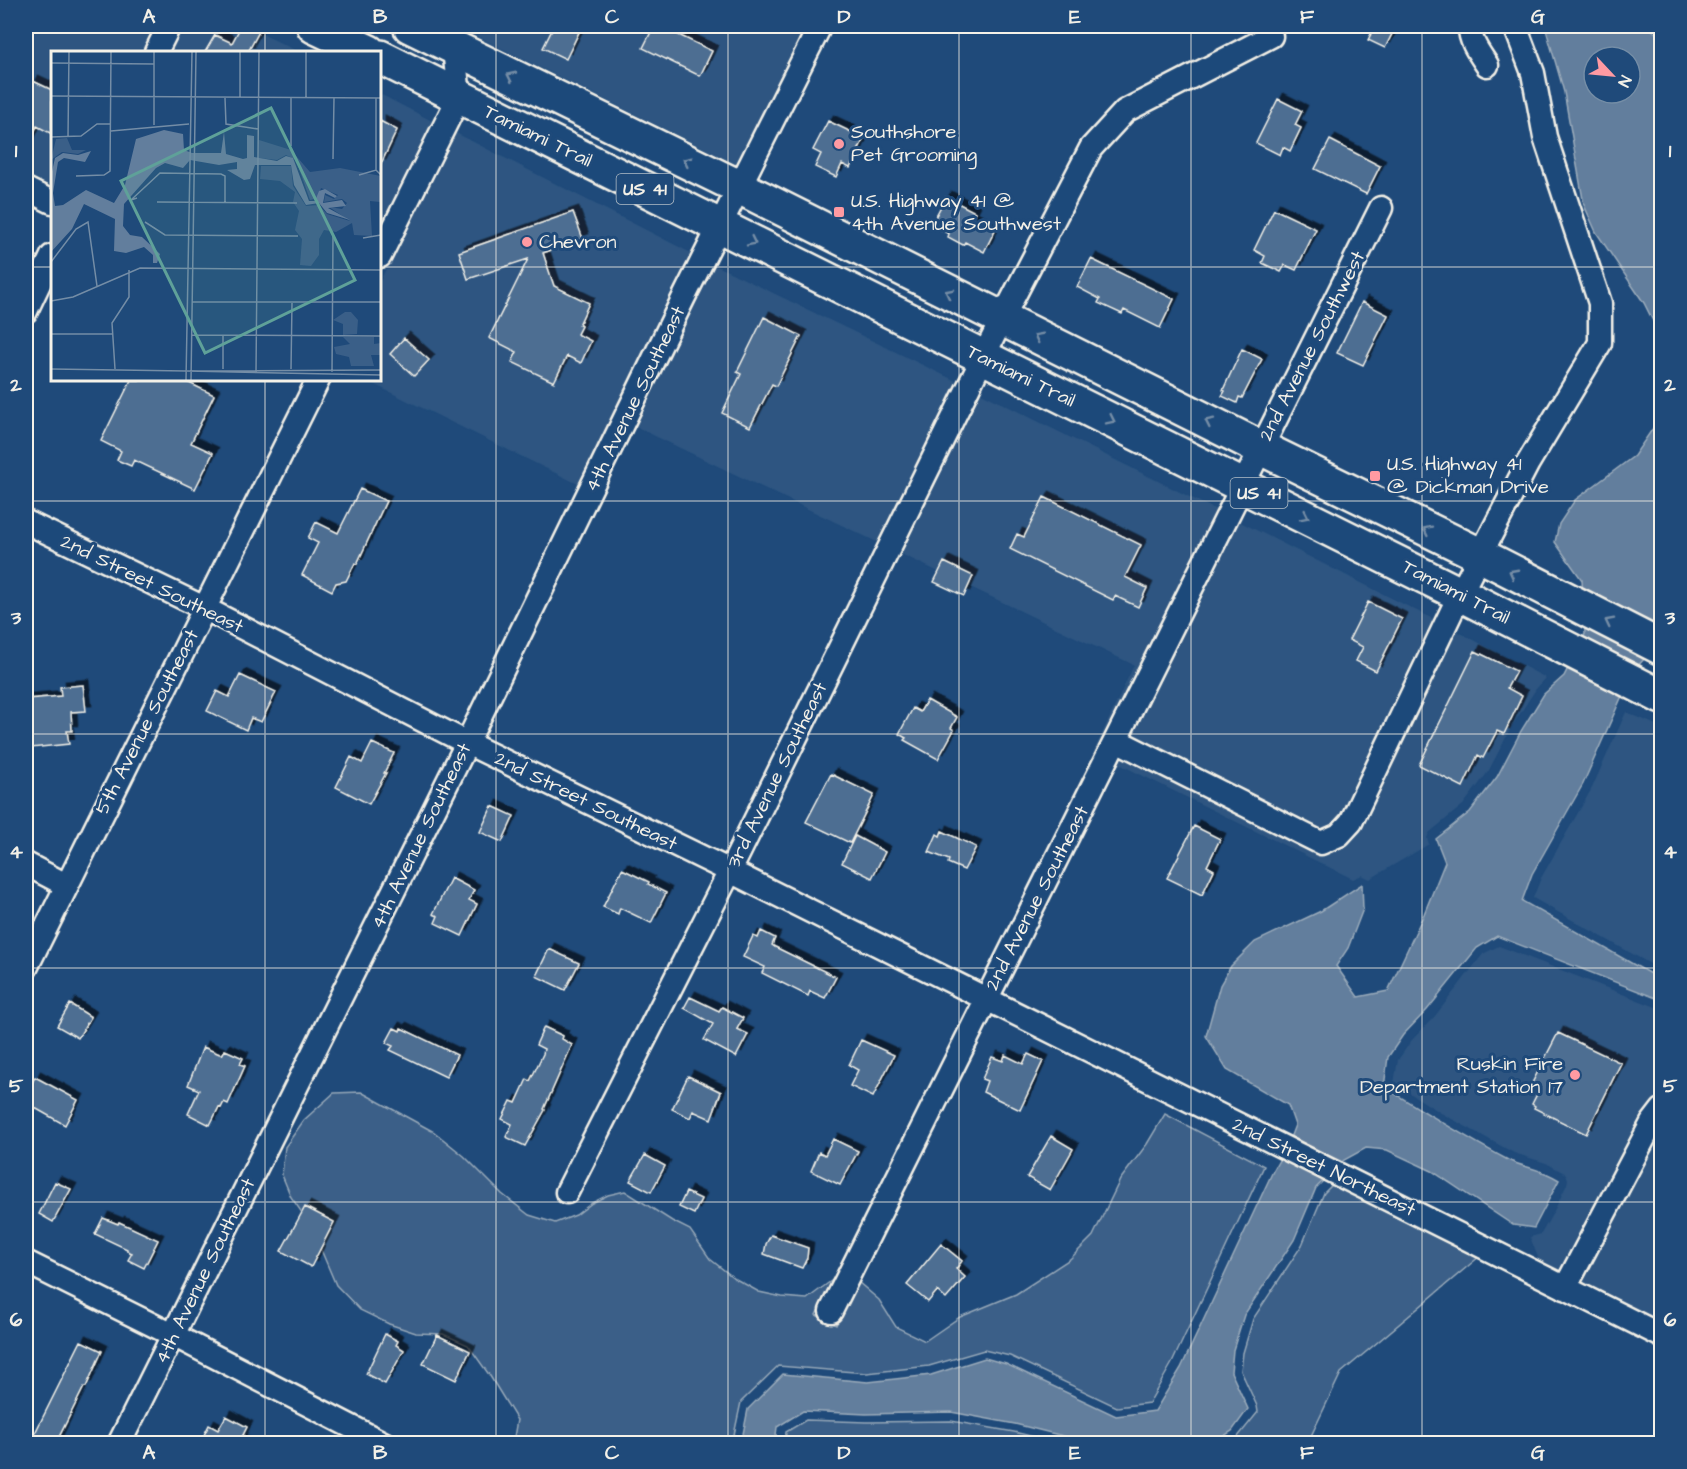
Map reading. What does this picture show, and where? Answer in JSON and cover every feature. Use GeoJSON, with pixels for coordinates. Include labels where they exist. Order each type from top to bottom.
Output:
{"type":"FeatureCollection","features":[{"type":"Feature","properties":{"kind":"main road"},"geometry":{"type":"LineString","coordinates":[[314,26],[367,51]]}},
{"type":"Feature","properties":{"kind":"main road","name":"US 41"},"geometry":{"type":"LineString","coordinates":[[410,26],[1480,555],[1662,648]]}},
{"type":"Feature","properties":{"kind":"main road","name":"Tamiami Trail"},"geometry":{"type":"LineString","coordinates":[[381,57],[1460,594],[1651,692]]}},
{"type":"Feature","properties":{"kind":"street"},"geometry":{"type":"LineString","coordinates":[[156,51],[169,26]]}},
{"type":"Feature","properties":{"kind":"street","name":"4th Avenue Southeast"},"geometry":{"type":"LineString","coordinates":[[118,1443],[467,743],[820,26]]}},
{"type":"Feature","properties":{"kind":"street"},"geometry":{"type":"LineString","coordinates":[[1470,26],[1469,30],[1475,47],[1487,65]]}},
{"type":"Feature","properties":{"kind":"street"},"geometry":{"type":"LineString","coordinates":[[1116,740],[1322,843],[1339,835],[1351,822],[1480,555],[1528,463],[1600,343],[1600,303],[1545,137],[1533,73],[1515,26]]}},
{"type":"Feature","properties":{"kind":"street","name":"3rd Avenue Southeast"},"geometry":{"type":"LineString","coordinates":[[567,1192],[730,871],[1002,319],[1091,148],[1125,111],[1271,36]]}},
{"type":"Feature","properties":{"kind":"street"},"geometry":{"type":"LineString","coordinates":[[381,254],[459,96],[454,48]]}},
{"type":"Feature","properties":{"kind":"street"},"geometry":{"type":"LineString","coordinates":[[26,189],[51,202]]}},
{"type":"Feature","properties":{"kind":"street","name":"2nd Avenue Southwest"},"geometry":{"type":"LineString","coordinates":[[1243,486],[1382,208]]}},
{"type":"Feature","properties":{"kind":"street"},"geometry":{"type":"LineString","coordinates":[[26,311],[51,258]]}},
{"type":"Feature","properties":{"kind":"street","name":"5th Avenue Southeast"},"geometry":{"type":"LineString","coordinates":[[26,968],[318,381]]}},
{"type":"Feature","properties":{"kind":"street","name":"2nd Avenue Southeast"},"geometry":{"type":"LineString","coordinates":[[831,1311],[1243,486]]}},
{"type":"Feature","properties":{"kind":"street","name":"2nd Street Southeast"},"geometry":{"type":"LineString","coordinates":[[26,522],[204,608],[467,743],[986,999]]}},
{"type":"Feature","properties":{"kind":"street"},"geometry":{"type":"LineString","coordinates":[[26,864],[66,885]]}},
{"type":"Feature","properties":{"kind":"street","name":"2nd Street Northeast"},"geometry":{"type":"LineString","coordinates":[[986,999],[1662,1336]]}},
{"type":"Feature","properties":{"kind":"street"},"geometry":{"type":"LineString","coordinates":[[1565,1288],[1652,1123],[1662,1110]]}},
{"type":"Feature","properties":{"kind":"street"},"geometry":{"type":"LineString","coordinates":[[26,1262],[385,1443]]}},
{"type":"Feature","properties":{"kind":"shaded area"},"geometry":{"type":"Polygon","coordinates":[[[26,26],[156,26],[144,51],[51,51],[51,186],[26,174],[26,26]]]}},
{"type":"Feature","properties":{"kind":"shaded area"},"geometry":{"type":"Polygon","coordinates":[[[182,26],[246,26],[297,51],[169,51],[182,26]]]}},
{"type":"Feature","properties":{"kind":"shaded area"},"geometry":{"type":"Polygon","coordinates":[[[456,26],[808,26],[738,165],[456,26]]]}},
{"type":"Feature","properties":{"kind":"shaded area"},"geometry":{"type":"Polygon","coordinates":[[[1545,26],[1647,26],[1661,37],[1661,372],[1656,327],[1644,303],[1596,232],[1584,205],[1564,92],[1545,26]]]}},
{"type":"Feature","properties":{"kind":"shaded area"},"geometry":{"type":"Polygon","coordinates":[[[381,95],[434,122],[381,229],[381,95]]]}},
{"type":"Feature","properties":{"kind":"shaded area"},"geometry":{"type":"Polygon","coordinates":[[[454,132],[693,254],[580,485],[367,381],[381,381],[381,279],[454,132]]]}},
{"type":"Feature","properties":{"kind":"shaded area"},"geometry":{"type":"Polygon","coordinates":[[[713,264],[958,382],[879,543],[634,426],[713,264]]]}},
{"type":"Feature","properties":{"kind":"shaded area"},"geometry":{"type":"Polygon","coordinates":[[[979,392],[1218,511],[1097,753],[1094,751],[1134,665],[899,553],[979,392]]]}},
{"type":"Feature","properties":{"kind":"shaded area"},"geometry":{"type":"Polygon","coordinates":[[[1661,405],[1661,641],[1633,671],[1583,784],[1532,874],[1522,901],[1661,980],[1661,1000],[1497,936],[1477,948],[1427,1010],[1403,1035],[1388,1057],[1384,1087],[1508,1160],[1559,1180],[1534,1228],[1513,1225],[1432,1171],[1387,1150],[1366,1148],[1344,1160],[1316,1188],[1294,1240],[1244,1315],[1233,1350],[1231,1372],[1248,1409],[1232,1431],[1213,1443],[1091,1443],[1015,1424],[951,1412],[866,1414],[803,1411],[777,1427],[775,1443],[741,1444],[748,1409],[783,1374],[868,1382],[931,1375],[985,1358],[1006,1364],[1116,1416],[1155,1411],[1181,1368],[1295,1125],[1288,1105],[1227,1070],[1206,1036],[1220,985],[1231,966],[1255,942],[1321,911],[1362,884],[1363,909],[1348,948],[1336,966],[1358,997],[1388,991],[1424,914],[1445,862],[1436,839],[1470,812],[1497,777],[1544,694],[1564,676],[1585,634],[1582,580],[1555,542],[1559,524],[1575,500],[1634,456],[1658,421],[1661,405]]]}},
{"type":"Feature","properties":{"kind":"shaded area"},"geometry":{"type":"Polygon","coordinates":[[[1238,521],[1435,620],[1342,815],[1319,831],[1131,735],[1238,521]]]}},
{"type":"Feature","properties":{"kind":"shaded area"},"geometry":{"type":"Polygon","coordinates":[[[1455,630],[1546,678],[1536,689],[1512,726],[1488,772],[1463,805],[1429,833],[1427,838],[1429,844],[1370,879],[1362,875],[1353,879],[1117,763],[1122,753],[1317,852],[1361,827],[1455,630]]]}},
{"type":"Feature","properties":{"kind":"shaded area"},"geometry":{"type":"Polygon","coordinates":[[[1626,712],[1661,727],[1661,970],[1533,898],[1541,878],[1592,788],[1626,712]]]}},
{"type":"Feature","properties":{"kind":"shaded area"},"geometry":{"type":"Polygon","coordinates":[[[1499,946],[1661,1009],[1661,1093],[1643,1116],[1560,1274],[1541,1265],[1530,1237],[1541,1234],[1567,1184],[1566,1174],[1546,1163],[1514,1153],[1441,1113],[1394,1083],[1398,1060],[1411,1041],[1435,1016],[1483,954],[1499,946]]]}},
{"type":"Feature","properties":{"kind":"shaded area"},"geometry":{"type":"Polygon","coordinates":[[[361,1092],[434,1132],[464,1156],[502,1194],[529,1215],[555,1223],[576,1215],[608,1195],[625,1191],[690,1230],[710,1259],[734,1278],[759,1292],[807,1299],[835,1278],[816,1315],[836,1325],[858,1282],[879,1300],[896,1327],[925,1341],[960,1317],[1016,1294],[1070,1259],[1093,1236],[1120,1180],[1147,1144],[1165,1114],[1264,1166],[1172,1363],[1149,1403],[1117,1407],[1010,1356],[984,1350],[929,1366],[867,1373],[778,1366],[741,1402],[732,1444],[513,1443],[517,1420],[468,1345],[443,1334],[416,1333],[389,1324],[360,1310],[336,1285],[310,1224],[291,1197],[282,1175],[285,1147],[304,1120],[334,1093],[361,1092]]]}},
{"type":"Feature","properties":{"kind":"shaded area"},"geometry":{"type":"Polygon","coordinates":[[[1661,1128],[1661,1325],[1580,1284],[1661,1128]]]}},
{"type":"Feature","properties":{"kind":"shaded area"},"geometry":{"type":"Polygon","coordinates":[[[1334,1183],[1480,1256],[1341,1373],[1310,1438],[1302,1443],[1230,1444],[1258,1412],[1241,1371],[1243,1353],[1253,1319],[1302,1245],[1324,1193],[1334,1183]]]}},
{"type":"Feature","properties":{"kind":"shaded area"},"geometry":{"type":"Polygon","coordinates":[[[806,1420],[951,1421],[1059,1443],[785,1443],[786,1432],[806,1420]]]}},
{"type":"Feature","properties":{"kind":"building"},"geometry":{"type":"Polygon","coordinates":[[[241,26],[262,26],[249,51],[206,51],[215,35],[232,43],[241,26]]]}},
{"type":"Feature","properties":{"kind":"building"},"geometry":{"type":"Polygon","coordinates":[[[554,26],[582,26],[566,59],[543,48],[554,26]]]}},
{"type":"Feature","properties":{"kind":"building"},"geometry":{"type":"Polygon","coordinates":[[[654,26],[660,26],[712,51],[700,76],[643,48],[654,26]]]}},
{"type":"Feature","properties":{"kind":"building"},"geometry":{"type":"Polygon","coordinates":[[[1375,26],[1396,26],[1385,48],[1368,40],[1375,26]]]}},
{"type":"Feature","properties":{"kind":"building"},"geometry":{"type":"Polygon","coordinates":[[[33,81],[51,90],[51,133],[37,126],[26,149],[26,97],[33,81]]]}},
{"type":"Feature","properties":{"kind":"building"},"geometry":{"type":"Polygon","coordinates":[[[1278,99],[1302,111],[1295,125],[1301,128],[1290,151],[1283,147],[1280,155],[1256,143],[1278,99]]]}},
{"type":"Feature","properties":{"kind":"building","name":"Southshore Pet Grooming"},"geometry":{"type":"Polygon","coordinates":[[[828,121],[864,138],[850,168],[842,164],[836,177],[815,167],[821,154],[813,150],[828,121]]]}},
{"type":"Feature","properties":{"kind":"building"},"geometry":{"type":"Polygon","coordinates":[[[381,122],[397,130],[381,164],[381,122]]]}},
{"type":"Feature","properties":{"kind":"building"},"geometry":{"type":"Polygon","coordinates":[[[1330,140],[1380,166],[1366,194],[1315,169],[1330,140]]]}},
{"type":"Feature","properties":{"kind":"building"},"geometry":{"type":"Polygon","coordinates":[[[946,197],[975,212],[972,218],[995,230],[984,252],[965,242],[963,245],[948,237],[949,234],[931,225],[946,197]]]}},
{"type":"Feature","properties":{"kind":"building"},"geometry":{"type":"Polygon","coordinates":[[[1274,209],[1316,229],[1296,270],[1285,265],[1281,272],[1262,263],[1265,256],[1254,250],[1274,209]]]}},
{"type":"Feature","properties":{"kind":"building"},"geometry":{"type":"Polygon","coordinates":[[[573,212],[583,239],[543,253],[554,286],[589,303],[577,334],[591,341],[581,363],[567,356],[554,382],[512,362],[517,352],[489,338],[528,259],[468,279],[459,252],[573,212]]]}},
{"type":"Feature","properties":{"kind":"building"},"geometry":{"type":"Polygon","coordinates":[[[1091,259],[1174,299],[1160,328],[1124,310],[1122,314],[1098,303],[1100,299],[1077,287],[1091,259]]]}},
{"type":"Feature","properties":{"kind":"building"},"geometry":{"type":"Polygon","coordinates":[[[1362,302],[1388,315],[1363,365],[1337,353],[1362,302]]]}},
{"type":"Feature","properties":{"kind":"building"},"geometry":{"type":"Polygon","coordinates":[[[764,317],[801,336],[776,386],[772,384],[750,427],[722,413],[741,374],[737,372],[764,317]]]}},
{"type":"Feature","properties":{"kind":"building"},"geometry":{"type":"Polygon","coordinates":[[[404,338],[429,360],[414,376],[390,354],[404,338]]]}},
{"type":"Feature","properties":{"kind":"building"},"geometry":{"type":"Polygon","coordinates":[[[1242,349],[1262,359],[1242,398],[1239,397],[1237,403],[1222,396],[1242,349]]]}},
{"type":"Feature","properties":{"kind":"building"},"geometry":{"type":"Polygon","coordinates":[[[131,381],[185,381],[214,395],[191,443],[213,453],[195,489],[134,460],[131,466],[117,460],[121,451],[101,441],[131,381]]]}},
{"type":"Feature","properties":{"kind":"building"},"geometry":{"type":"Polygon","coordinates":[[[360,489],[386,501],[357,564],[355,563],[346,581],[336,583],[332,591],[302,575],[318,543],[308,538],[316,522],[338,533],[360,489]]]}},
{"type":"Feature","properties":{"kind":"building"},"geometry":{"type":"Polygon","coordinates":[[[1044,497],[1141,545],[1125,577],[1147,588],[1138,607],[1115,596],[1113,600],[1010,549],[1017,534],[1024,537],[1044,497]]]}},
{"type":"Feature","properties":{"kind":"building"},"geometry":{"type":"Polygon","coordinates":[[[944,562],[973,576],[964,596],[934,582],[944,562]]]}},
{"type":"Feature","properties":{"kind":"building"},"geometry":{"type":"Polygon","coordinates":[[[1368,602],[1402,619],[1376,671],[1356,661],[1363,647],[1349,640],[1368,602]]]}},
{"type":"Feature","properties":{"kind":"building"},"geometry":{"type":"Polygon","coordinates":[[[1475,651],[1516,671],[1507,688],[1522,696],[1504,734],[1497,731],[1483,758],[1478,755],[1463,787],[1419,765],[1475,651]]]}},
{"type":"Feature","properties":{"kind":"building"},"geometry":{"type":"Polygon","coordinates":[[[240,675],[276,692],[261,722],[251,718],[246,730],[207,711],[217,691],[229,697],[240,675]]]}},
{"type":"Feature","properties":{"kind":"building"},"geometry":{"type":"Polygon","coordinates":[[[83,685],[86,711],[71,712],[72,731],[67,731],[69,744],[31,748],[27,699],[61,696],[60,687],[83,685]]]}},
{"type":"Feature","properties":{"kind":"building"},"geometry":{"type":"Polygon","coordinates":[[[927,700],[957,717],[951,728],[954,730],[938,759],[904,740],[906,738],[899,734],[913,708],[920,712],[927,700]]]}},
{"type":"Feature","properties":{"kind":"building"},"geometry":{"type":"Polygon","coordinates":[[[372,743],[394,753],[369,804],[336,787],[351,757],[362,763],[372,743]]]}},
{"type":"Feature","properties":{"kind":"building"},"geometry":{"type":"Polygon","coordinates":[[[831,774],[874,795],[850,843],[806,822],[831,774]]]}},
{"type":"Feature","properties":{"kind":"building"},"geometry":{"type":"Polygon","coordinates":[[[492,806],[514,816],[502,842],[480,832],[492,806]]]}},
{"type":"Feature","properties":{"kind":"building"},"geometry":{"type":"Polygon","coordinates":[[[1194,826],[1220,839],[1207,866],[1214,870],[1202,895],[1167,878],[1194,826]]]}},
{"type":"Feature","properties":{"kind":"building"},"geometry":{"type":"Polygon","coordinates":[[[942,831],[976,847],[964,870],[948,863],[949,860],[929,852],[937,834],[940,836],[942,831]]]}},
{"type":"Feature","properties":{"kind":"building"},"geometry":{"type":"Polygon","coordinates":[[[855,836],[885,852],[872,878],[842,863],[855,836]]]}},
{"type":"Feature","properties":{"kind":"building"},"geometry":{"type":"Polygon","coordinates":[[[622,869],[666,893],[651,923],[620,908],[618,914],[603,907],[622,869]]]}},
{"type":"Feature","properties":{"kind":"building"},"geometry":{"type":"Polygon","coordinates":[[[451,878],[474,890],[469,900],[477,904],[462,936],[435,923],[438,916],[433,914],[451,878]]]}},
{"type":"Feature","properties":{"kind":"building"},"geometry":{"type":"Polygon","coordinates":[[[761,931],[775,938],[772,945],[775,947],[836,977],[825,998],[810,991],[808,996],[762,973],[765,967],[743,957],[753,936],[758,938],[761,931]]]}},
{"type":"Feature","properties":{"kind":"building"},"geometry":{"type":"Polygon","coordinates":[[[549,949],[579,963],[565,990],[536,976],[549,949]]]}},
{"type":"Feature","properties":{"kind":"building"},"geometry":{"type":"Polygon","coordinates":[[[690,997],[719,1011],[722,1007],[743,1018],[737,1029],[748,1034],[736,1057],[704,1040],[713,1024],[684,1008],[690,997]]]}},
{"type":"Feature","properties":{"kind":"building"},"geometry":{"type":"Polygon","coordinates":[[[70,1004],[91,1017],[78,1038],[57,1026],[70,1004]]]}},
{"type":"Feature","properties":{"kind":"building"},"geometry":{"type":"Polygon","coordinates":[[[544,1027],[563,1036],[562,1039],[572,1045],[545,1110],[525,1146],[506,1137],[512,1124],[502,1119],[511,1101],[516,1103],[527,1079],[530,1081],[543,1054],[544,1049],[536,1045],[544,1027]]]}},
{"type":"Feature","properties":{"kind":"building"},"geometry":{"type":"Polygon","coordinates":[[[394,1028],[400,1031],[401,1028],[457,1055],[446,1077],[390,1050],[393,1046],[386,1043],[394,1028]]]}},
{"type":"Feature","properties":{"kind":"building","name":"Ruskin Fire Department Station 17"},"geometry":{"type":"Polygon","coordinates":[[[1558,1033],[1621,1063],[1586,1134],[1534,1108],[1532,1104],[1538,1092],[1530,1087],[1558,1033]]]}},
{"type":"Feature","properties":{"kind":"building"},"geometry":{"type":"Polygon","coordinates":[[[861,1040],[894,1055],[873,1097],[850,1086],[858,1070],[849,1065],[861,1040]]]}},
{"type":"Feature","properties":{"kind":"building"},"geometry":{"type":"Polygon","coordinates":[[[203,1047],[222,1055],[225,1050],[243,1058],[240,1064],[245,1066],[228,1104],[224,1102],[221,1108],[219,1107],[210,1125],[188,1114],[199,1090],[188,1085],[203,1047]]]}},
{"type":"Feature","properties":{"kind":"building"},"geometry":{"type":"Polygon","coordinates":[[[1028,1054],[1043,1061],[1020,1110],[983,1092],[987,1081],[982,1079],[992,1057],[1003,1061],[1005,1055],[1023,1064],[1028,1054]]]}},
{"type":"Feature","properties":{"kind":"building"},"geometry":{"type":"Polygon","coordinates":[[[688,1076],[721,1092],[711,1119],[693,1111],[690,1118],[672,1109],[688,1076]]]}},
{"type":"Feature","properties":{"kind":"building"},"geometry":{"type":"Polygon","coordinates":[[[35,1077],[78,1100],[65,1125],[26,1103],[26,1095],[35,1077]]]}},
{"type":"Feature","properties":{"kind":"building"},"geometry":{"type":"Polygon","coordinates":[[[1051,1136],[1073,1149],[1050,1190],[1027,1177],[1051,1136]]]}},
{"type":"Feature","properties":{"kind":"building"},"geometry":{"type":"Polygon","coordinates":[[[833,1139],[858,1151],[840,1185],[811,1171],[819,1152],[825,1155],[833,1139]]]}},
{"type":"Feature","properties":{"kind":"building"},"geometry":{"type":"Polygon","coordinates":[[[645,1155],[665,1166],[651,1192],[630,1181],[645,1155]]]}},
{"type":"Feature","properties":{"kind":"building"},"geometry":{"type":"Polygon","coordinates":[[[55,1182],[71,1189],[53,1222],[39,1214],[55,1182]]]}},
{"type":"Feature","properties":{"kind":"building"},"geometry":{"type":"Polygon","coordinates":[[[686,1192],[701,1199],[694,1214],[679,1207],[686,1192]]]}},
{"type":"Feature","properties":{"kind":"building"},"geometry":{"type":"Polygon","coordinates":[[[305,1207],[334,1222],[311,1267],[281,1251],[305,1207]]]}},
{"type":"Feature","properties":{"kind":"building"},"geometry":{"type":"Polygon","coordinates":[[[103,1218],[118,1224],[119,1222],[158,1240],[144,1268],[128,1260],[132,1253],[127,1249],[95,1234],[103,1218]]]}},
{"type":"Feature","properties":{"kind":"building"},"geometry":{"type":"Polygon","coordinates":[[[771,1235],[808,1248],[807,1258],[802,1268],[764,1254],[771,1235]]]}},
{"type":"Feature","properties":{"kind":"building"},"geometry":{"type":"Polygon","coordinates":[[[941,1244],[962,1261],[956,1269],[965,1277],[946,1299],[937,1291],[928,1302],[907,1285],[941,1244]]]}},
{"type":"Feature","properties":{"kind":"building"},"geometry":{"type":"Polygon","coordinates":[[[385,1334],[398,1341],[396,1345],[404,1350],[385,1384],[366,1374],[385,1334]]]}},
{"type":"Feature","properties":{"kind":"building"},"geometry":{"type":"Polygon","coordinates":[[[437,1335],[470,1351],[456,1380],[423,1364],[437,1335]]]}},
{"type":"Feature","properties":{"kind":"building"},"geometry":{"type":"Polygon","coordinates":[[[81,1341],[102,1351],[86,1387],[56,1443],[30,1443],[81,1341]]]}},
{"type":"Feature","properties":{"kind":"building"},"geometry":{"type":"Polygon","coordinates":[[[226,1416],[247,1427],[240,1441],[244,1443],[200,1443],[209,1425],[218,1430],[226,1416]]]}},
{"type":"Feature","properties":{"kind":"place","name":"Southshore Pet Grooming"},"geometry":{"type":"Point","coordinates":[839,144]}},
{"type":"Feature","properties":{"kind":"place","name":"U.S. Highway 41 @ 4th Avenue Southwest"},"geometry":{"type":"Point","coordinates":[839,212]}},
{"type":"Feature","properties":{"kind":"place","name":"Chevron"},"geometry":{"type":"Point","coordinates":[527,242]}},
{"type":"Feature","properties":{"kind":"place","name":"U.S. Highway 41 @ Dickman Drive"},"geometry":{"type":"Point","coordinates":[1375,476]}},
{"type":"Feature","properties":{"kind":"place","name":"Ruskin Fire Department Station 17"},"geometry":{"type":"Point","coordinates":[1575,1075]}}]}
